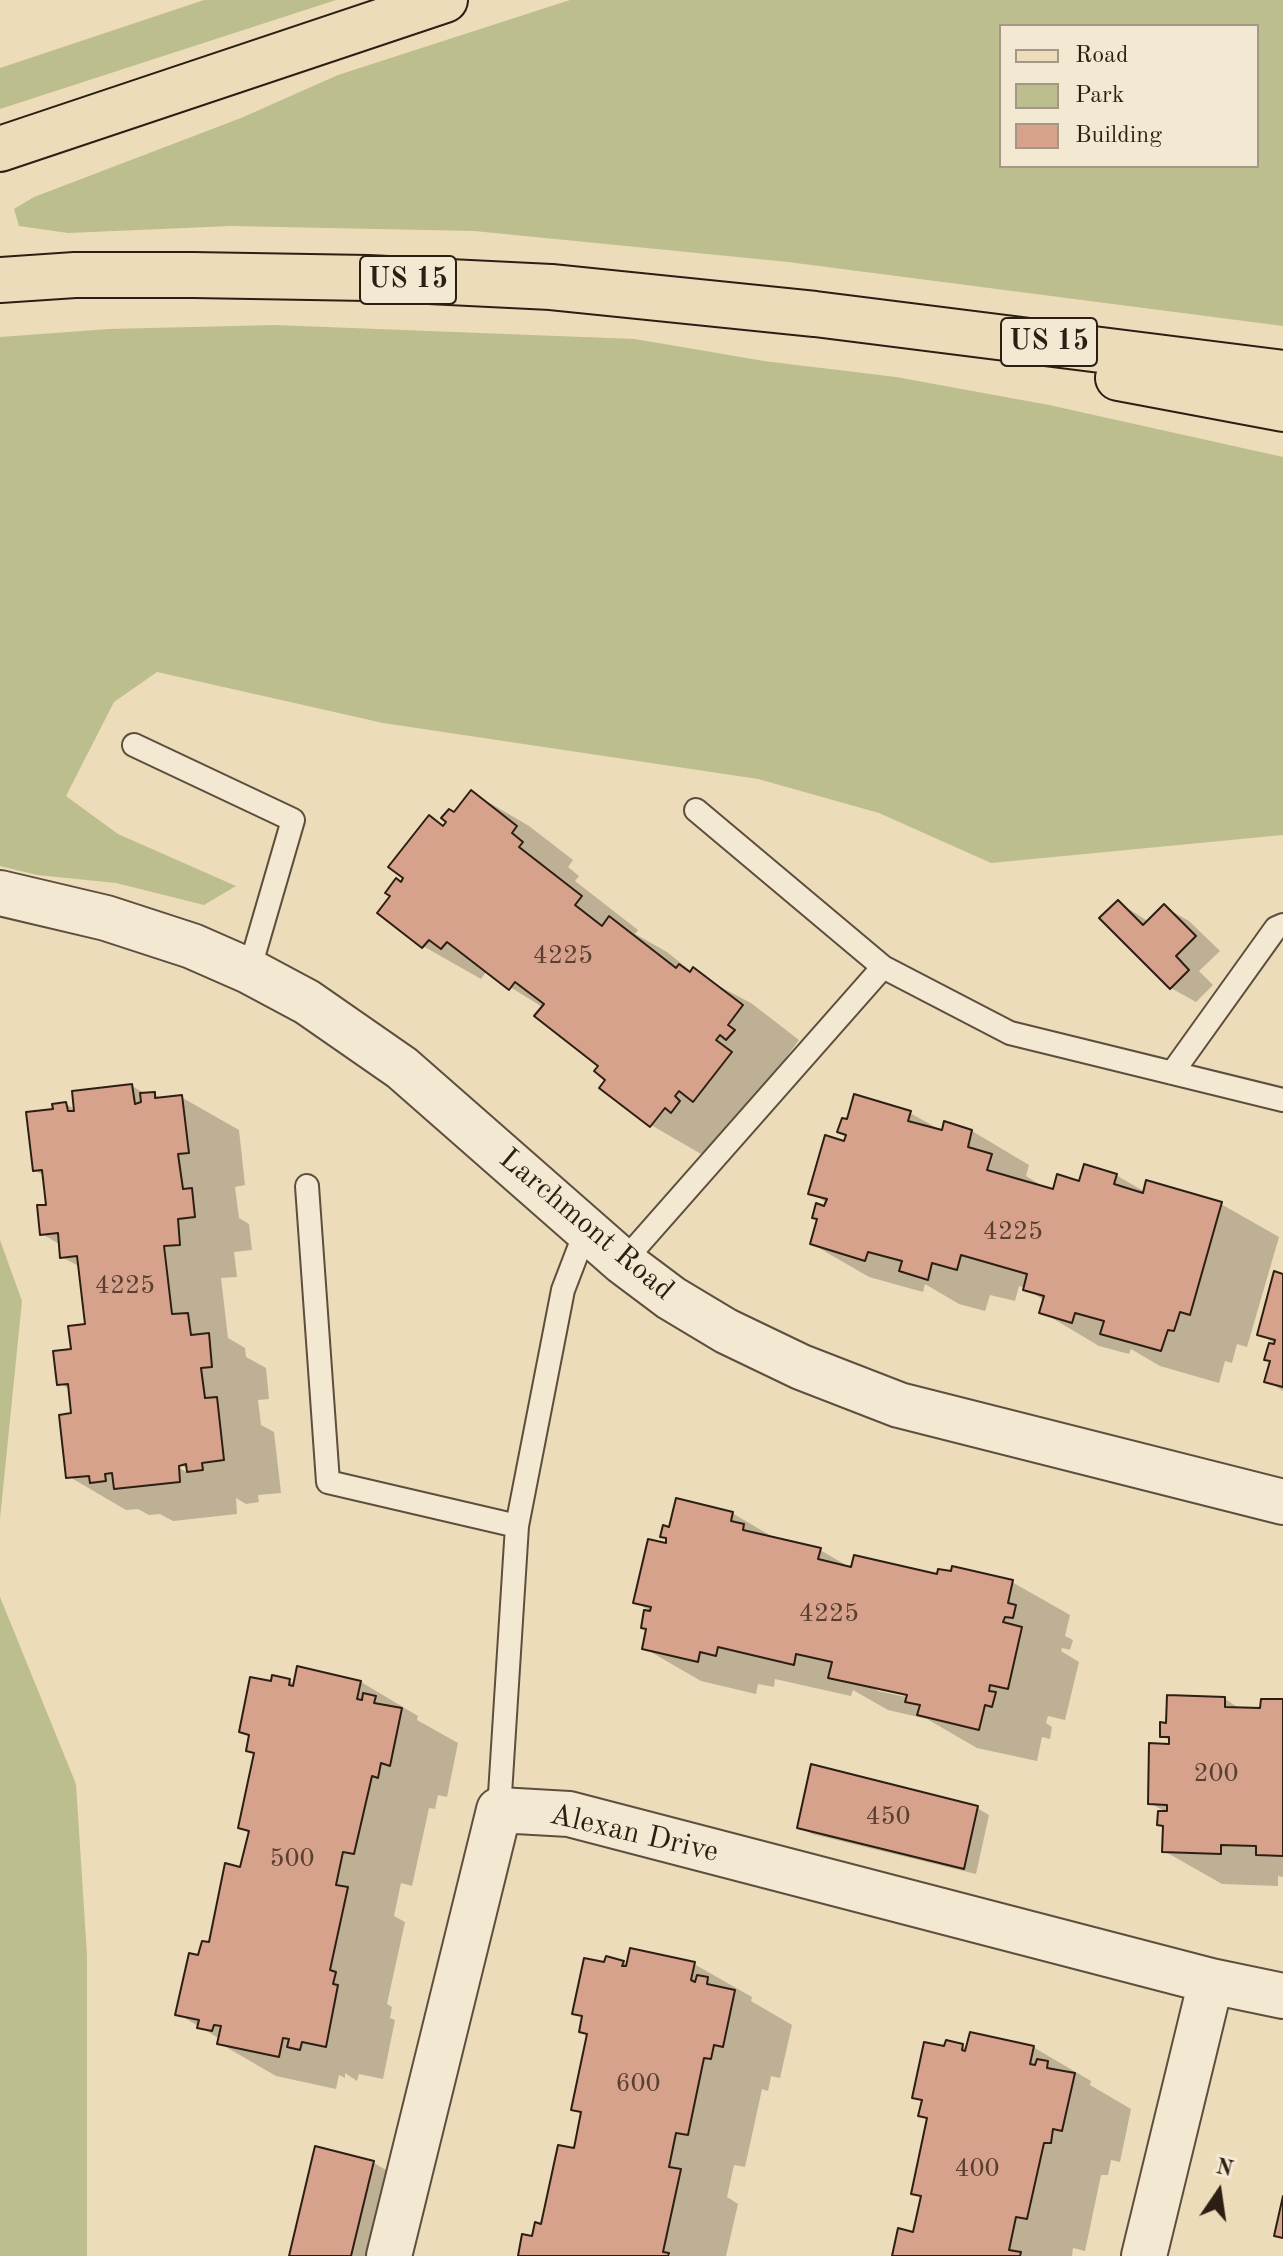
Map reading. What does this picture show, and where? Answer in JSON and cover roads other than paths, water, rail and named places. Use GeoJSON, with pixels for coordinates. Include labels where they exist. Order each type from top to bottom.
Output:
{"type":"FeatureCollection","features":[{"type":"Feature","properties":{"kind":"main road"},"geometry":{"type":"LineString","coordinates":[[0,149],[445,0]]}},
{"type":"Feature","properties":{"kind":"main road","name":"US 15"},"geometry":{"type":"LineString","coordinates":[[0,280],[75,275],[368,278],[551,287],[815,314],[1283,373]]}},
{"type":"Feature","properties":{"kind":"main road"},"geometry":{"type":"LineString","coordinates":[[815,314],[839,326],[1283,409]]}},
{"type":"Feature","properties":{"kind":"street","name":"Larchmont Road"},"geometry":{"type":"LineString","coordinates":[[0,893],[66,907],[192,946],[249,971],[307,1002],[402,1068],[623,1262],[671,1298],[726,1331],[801,1367],[899,1405],[1283,1502]]}},
{"type":"Feature","properties":{"kind":"street","name":"Alexan Drive"},"geometry":{"type":"LineString","coordinates":[[499,1810],[569,1814],[1211,1981],[1283,1996]]}},
{"type":"Feature","properties":{"kind":"street"},"geometry":{"type":"LineString","coordinates":[[389,2256],[499,1810]]}},
{"type":"Feature","properties":{"kind":"street"},"geometry":{"type":"LineString","coordinates":[[1144,2256],[1211,1981]]}},
{"type":"Feature","properties":{"kind":"lane"},"geometry":{"type":"LineString","coordinates":[[134,745],[293,820],[249,971]]}},
{"type":"Feature","properties":{"kind":"lane"},"geometry":{"type":"LineString","coordinates":[[696,810],[883,967],[1010,1033],[1283,1100]]}},
{"type":"Feature","properties":{"kind":"lane"},"geometry":{"type":"LineString","coordinates":[[1172,1073],[1276,928],[1283,925]]}},
{"type":"Feature","properties":{"kind":"lane"},"geometry":{"type":"LineString","coordinates":[[623,1262],[883,967]]}},
{"type":"Feature","properties":{"kind":"lane"},"geometry":{"type":"LineString","coordinates":[[307,1186],[328,1482],[517,1526]]}},
{"type":"Feature","properties":{"kind":"lane"},"geometry":{"type":"LineString","coordinates":[[499,1810],[517,1526],[563,1290],[586,1230]]}}]}
